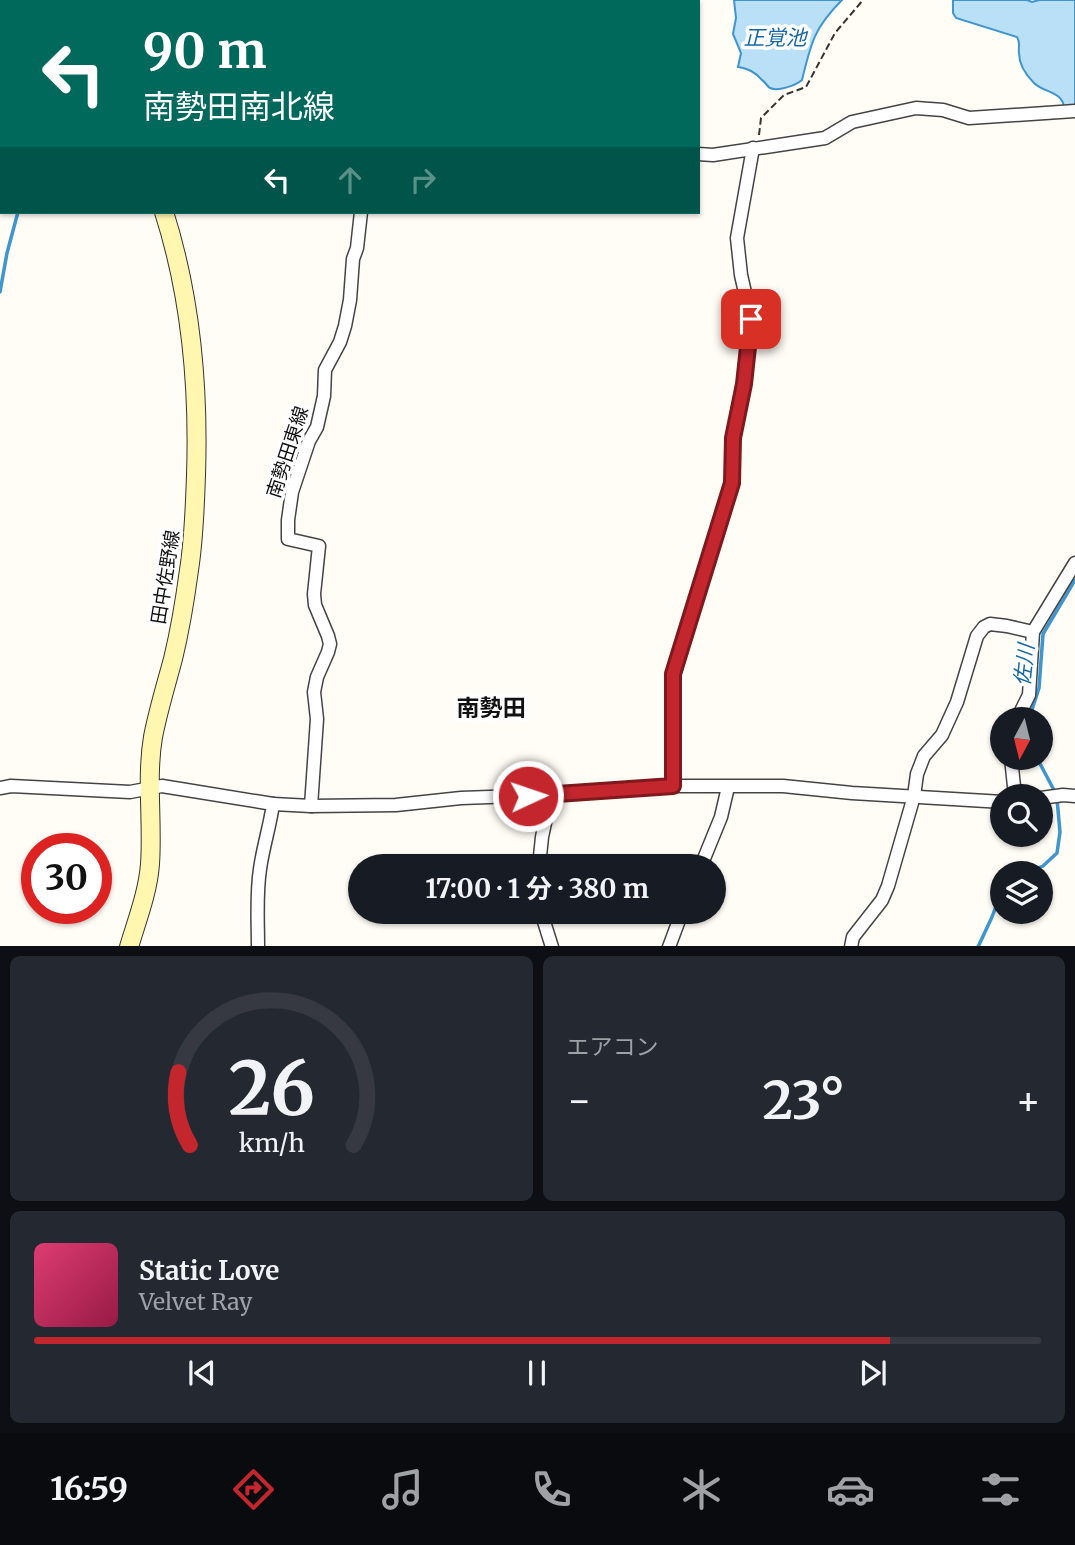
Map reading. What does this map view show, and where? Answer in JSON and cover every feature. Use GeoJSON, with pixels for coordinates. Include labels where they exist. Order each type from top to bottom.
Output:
{"type":"FeatureCollection","features":[{"type":"Feature","properties":{"kind":"street"},"geometry":{"type":"LineString","coordinates":[[700,154],[713,155],[825,138],[852,122],[916,108],[943,110],[969,118],[1075,111]]}},
{"type":"Feature","properties":{"kind":"street"},"geometry":{"type":"LineString","coordinates":[[673,786],[673,674],[732,483],[733,438],[744,384],[751,319],[741,275],[737,238],[753,148]]}},
{"type":"Feature","properties":{"kind":"street","name":"田中佐野線"},"geometry":{"type":"LineString","coordinates":[[129,946],[150,865],[149,787],[153,737],[174,654],[190,570],[195,521],[197,439],[193,356],[180,270],[165,214]]}},
{"type":"Feature","properties":{"kind":"street","name":"南勢田東線"},"geometry":{"type":"LineString","coordinates":[[311,806],[317,719],[314,692],[330,644],[315,605],[318,546],[288,539],[288,520],[292,492],[322,410],[325,370],[345,326],[361,214]]}},
{"type":"Feature","properties":{"kind":"street"},"geometry":{"type":"LineString","coordinates":[[1023,707],[1029,695],[1033,632],[1075,565]]}},
{"type":"Feature","properties":{"kind":"street"},"geometry":{"type":"LineString","coordinates":[[851,946],[853,937],[882,900],[888,886],[914,796],[917,774],[925,756],[942,735],[957,702],[977,636],[990,624],[1033,632]]}},
{"type":"Feature","properties":{"kind":"street"},"geometry":{"type":"LineString","coordinates":[[0,788],[11,786],[131,792],[162,786],[273,804],[311,806],[396,805],[461,798],[673,786],[783,786],[990,801]]}},
{"type":"Feature","properties":{"kind":"street"},"geometry":{"type":"LineString","coordinates":[[706,854],[721,817],[728,787]]}},
{"type":"Feature","properties":{"kind":"street"},"geometry":{"type":"LineString","coordinates":[[540,854],[551,795]]}},
{"type":"Feature","properties":{"kind":"street"},"geometry":{"type":"LineString","coordinates":[[258,946],[260,871],[273,804]]}},
{"type":"Feature","properties":{"kind":"street"},"geometry":{"type":"LineString","coordinates":[[546,924],[552,946]]}},
{"type":"Feature","properties":{"kind":"street"},"geometry":{"type":"LineString","coordinates":[[669,946],[678,924]]}},
{"type":"Feature","properties":{"kind":"path"},"geometry":{"type":"LineString","coordinates":[[753,148],[758,139],[761,118],[784,95],[806,87],[835,33],[863,0]]}},
{"type":"Feature","properties":{"kind":"water","name":"正覚池"},"geometry":{"type":"Polygon","coordinates":[[[734,0],[842,0],[819,28],[802,80],[778,89],[770,88],[752,71],[738,67],[741,53],[733,34],[736,18],[734,0]]]}},
{"type":"Feature","properties":{"kind":"water"},"geometry":{"type":"Polygon","coordinates":[[[953,0],[1075,0],[1075,107],[1064,107],[1060,98],[1028,77],[1020,62],[1017,37],[956,18],[953,13],[953,0]]]}},
{"type":"Feature","properties":{"kind":"waterway"},"geometry":{"type":"LineString","coordinates":[[0,292],[17,214]]}},
{"type":"Feature","properties":{"kind":"waterway","name":"佐川"},"geometry":{"type":"LineString","coordinates":[[1033,707],[1039,688],[1043,634],[1075,580]]}},
{"type":"Feature","properties":{"kind":"waterway","name":"佐川"},"geometry":{"type":"LineString","coordinates":[[1043,770],[1055,792]]}},
{"type":"Feature","properties":{"kind":"waterway","name":"佐川"},"geometry":{"type":"LineString","coordinates":[[1048,861],[1057,853],[1060,832],[1057,799]]}},
{"type":"Feature","properties":{"kind":"waterway","name":"佐川"},"geometry":{"type":"LineString","coordinates":[[978,946],[990,921]]}},
{"type":"Feature","properties":{"kind":"district","name":"南勢田"},"geometry":{"type":"Point","coordinates":[491,707]}},
{"type":"Feature","properties":{"kind":"route"},"geometry":{"type":"LineString","coordinates":[[528,796],[673,786],[673,674],[732,483],[733,438],[744,384],[751,319]]}}]}
